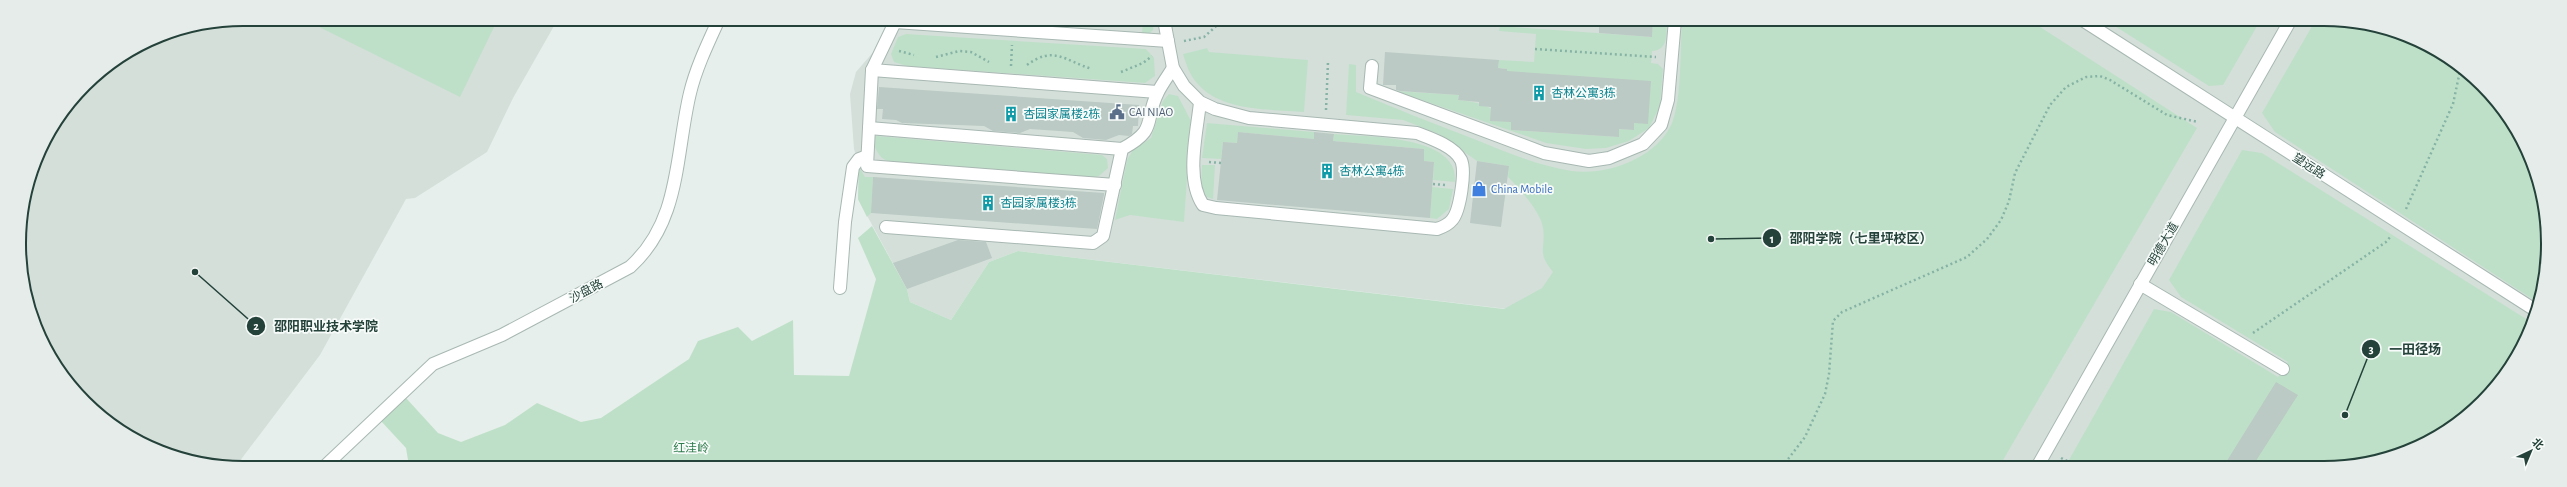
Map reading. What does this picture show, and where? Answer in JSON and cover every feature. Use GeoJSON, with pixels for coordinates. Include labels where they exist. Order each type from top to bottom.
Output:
{"type":"FeatureCollection","features":[{"type":"Feature","properties":{"kind":"street","name":"沙盘路"},"geometry":{"type":"LineString","coordinates":[[330,461],[433,364],[502,335],[630,268],[642,256],[654,241],[668,214],[690,92],[716,26]]}},
{"type":"Feature","properties":{"kind":"street"},"geometry":{"type":"LineString","coordinates":[[894,26],[872,70],[867,166],[1115,185]]}},
{"type":"Feature","properties":{"kind":"street"},"geometry":{"type":"LineString","coordinates":[[961,26],[1173,42]]}},
{"type":"Feature","properties":{"kind":"street"},"geometry":{"type":"LineString","coordinates":[[1166,26],[1173,42],[1173,68],[1184,86],[1200,102],[1231,115],[1416,133],[1436,140],[1460,159],[1463,168],[1458,209],[1453,219],[1437,229],[1216,208],[1203,204],[1195,194],[1192,180],[1200,102]]}},
{"type":"Feature","properties":{"kind":"street"},"geometry":{"type":"LineString","coordinates":[[1372,66],[1370,88],[1544,152],[1589,161],[1610,158],[1628,152],[1652,135],[1664,116],[1672,58],[1675,26]]}},
{"type":"Feature","properties":{"kind":"street","name":"望远路"},"geometry":{"type":"LineString","coordinates":[[2092,26],[2531,308]]}},
{"type":"Feature","properties":{"kind":"street","name":"明德大道"},"geometry":{"type":"LineString","coordinates":[[2040,461],[2287,26]]}},
{"type":"Feature","properties":{"kind":"street"},"geometry":{"type":"LineString","coordinates":[[869,128],[1122,149],[1140,139],[1148,130],[1157,92],[1173,68]]}},
{"type":"Feature","properties":{"kind":"street"},"geometry":{"type":"LineString","coordinates":[[872,70],[1157,92]]}},
{"type":"Feature","properties":{"kind":"street"},"geometry":{"type":"LineString","coordinates":[[886,227],[1093,243],[1103,236],[1122,149]]}},
{"type":"Feature","properties":{"kind":"street"},"geometry":{"type":"LineString","coordinates":[[840,288],[845,222],[853,167],[859,159],[867,156]]}},
{"type":"Feature","properties":{"kind":"street"},"geometry":{"type":"LineString","coordinates":[[2140,284],[2283,369]]}},
{"type":"Feature","properties":{"kind":"path"},"geometry":{"type":"LineString","coordinates":[[1114,73],[1143,63],[1173,42],[1204,37],[1216,26]]}},
{"type":"Feature","properties":{"kind":"path"},"geometry":{"type":"LineString","coordinates":[[1011,81],[1013,30]]}},
{"type":"Feature","properties":{"kind":"path"},"geometry":{"type":"LineString","coordinates":[[884,45],[918,56]]}},
{"type":"Feature","properties":{"kind":"path"},"geometry":{"type":"LineString","coordinates":[[1535,48],[1672,58]]}},
{"type":"Feature","properties":{"kind":"path"},"geometry":{"type":"LineString","coordinates":[[929,58],[959,51],[971,52],[995,66],[1011,81]]}},
{"type":"Feature","properties":{"kind":"path"},"geometry":{"type":"LineString","coordinates":[[1011,81],[1034,60],[1048,55],[1059,56],[1098,71]]}},
{"type":"Feature","properties":{"kind":"path"},"geometry":{"type":"LineString","coordinates":[[1325,114],[1328,62]]}},
{"type":"Feature","properties":{"kind":"path"},"geometry":{"type":"LineString","coordinates":[[1787,461],[1805,437],[1825,394],[1829,374],[1833,321],[1842,312],[1967,257],[1988,239],[2001,220],[2009,201],[2015,172],[2050,105],[2066,87],[2086,77],[2100,76],[2110,80],[2167,115],[2198,122]]}},
{"type":"Feature","properties":{"kind":"path"},"geometry":{"type":"LineString","coordinates":[[2046,450],[2067,461]]}},
{"type":"Feature","properties":{"kind":"shaded area"},"geometry":{"type":"Polygon","coordinates":[[[229,26],[554,26],[513,98],[487,152],[415,198],[406,199],[320,355],[240,461],[229,461],[187,454],[147,439],[111,416],[100,407],[71,376],[48,340],[33,300],[26,258],[26,229],[33,187],[48,147],[71,111],[100,80],[135,55],[160,43],[187,33],[201,30],[229,26]]]}},
{"type":"Feature","properties":{"kind":"shaded area"},"geometry":{"type":"Polygon","coordinates":[[[886,26],[2338,26],[2380,33],[2420,48],[2456,71],[2487,100],[2496,111],[2519,147],[2534,187],[2541,229],[2541,258],[2534,300],[2519,340],[2496,376],[2487,387],[2456,416],[2432,432],[2420,439],[2380,454],[2338,461],[1755,461],[1829,347],[1018,251],[989,262],[951,320],[910,302],[907,289],[858,199],[859,167],[854,149],[850,94],[856,72],[875,50],[886,26]]]}},
{"type":"Feature","properties":{"kind":"green space"},"geometry":{"type":"Polygon","coordinates":[[[317,26],[495,26],[460,97],[317,26]]]}},
{"type":"Feature","properties":{"kind":"green space"},"geometry":{"type":"Polygon","coordinates":[[[1143,26],[1153,26],[1153,30],[1148,35],[1142,35],[1143,26]]]}},
{"type":"Feature","properties":{"kind":"green space"},"geometry":{"type":"Polygon","coordinates":[[[1500,26],[1652,37],[1653,26],[1667,26],[1666,40],[1661,48],[1652,51],[1651,63],[1658,64],[1663,69],[1660,106],[1649,128],[1629,141],[1606,148],[1586,149],[1546,143],[1396,91],[1459,95],[1458,100],[1474,102],[1486,106],[1498,113],[1511,122],[1511,130],[1619,137],[1619,129],[1634,130],[1634,123],[1507,71],[1507,69],[1498,68],[1499,60],[1534,62],[1536,34],[1499,31],[1500,26]]]}},
{"type":"Feature","properties":{"kind":"green space","name":"红洼岭"},"geometry":{"type":"Polygon","coordinates":[[[1682,26],[2039,26],[2197,128],[2003,461],[408,461],[406,448],[381,421],[406,398],[438,433],[461,442],[505,425],[537,403],[581,422],[601,418],[689,359],[698,341],[738,327],[752,341],[793,320],[794,375],[849,376],[876,279],[858,238],[872,226],[907,289],[910,302],[951,320],[989,262],[1018,251],[1504,309],[1542,288],[1553,272],[1543,255],[1544,235],[1541,222],[1529,201],[1508,177],[1509,166],[1477,161],[1439,134],[1403,120],[1346,115],[1349,64],[1356,65],[1356,92],[1522,158],[1559,169],[1586,172],[1600,171],[1630,162],[1655,146],[1665,135],[1672,123],[1678,100],[1682,26]]]}},
{"type":"Feature","properties":{"kind":"green space"},"geometry":{"type":"Polygon","coordinates":[[[2115,26],[2257,26],[2223,85],[2209,86],[2115,26]]]}},
{"type":"Feature","properties":{"kind":"green space"},"geometry":{"type":"Polygon","coordinates":[[[2312,26],[2338,26],[2380,33],[2420,48],[2456,71],[2487,100],[2496,111],[2519,147],[2534,187],[2541,229],[2541,258],[2534,300],[2275,132],[2262,113],[2312,26]]]}},
{"type":"Feature","properties":{"kind":"green space"},"geometry":{"type":"Polygon","coordinates":[[[906,34],[1146,49],[1154,58],[1155,76],[1145,83],[907,66],[894,62],[891,54],[898,37],[906,34]]]}},
{"type":"Feature","properties":{"kind":"green space"},"geometry":{"type":"Polygon","coordinates":[[[1207,48],[1209,52],[1308,60],[1304,112],[1261,109],[1231,104],[1206,92],[1191,76],[1183,54],[1207,48]]]}},
{"type":"Feature","properties":{"kind":"green space"},"geometry":{"type":"Polygon","coordinates":[[[1169,94],[1178,96],[1191,121],[1184,222],[1130,215],[1115,220],[1127,160],[1133,150],[1151,138],[1163,101],[1169,94]]]}},
{"type":"Feature","properties":{"kind":"green space"},"geometry":{"type":"Polygon","coordinates":[[[1207,123],[1314,132],[1314,139],[1238,132],[1237,143],[1223,142],[1221,159],[1202,158],[1207,123]]]}},
{"type":"Feature","properties":{"kind":"green space"},"geometry":{"type":"Polygon","coordinates":[[[1334,134],[1387,138],[1408,141],[1427,147],[1442,155],[1452,166],[1455,182],[1433,180],[1434,162],[1424,161],[1424,149],[1333,141],[1334,134]]]}},
{"type":"Feature","properties":{"kind":"green space"},"geometry":{"type":"Polygon","coordinates":[[[876,136],[1102,155],[1107,159],[1108,168],[1099,176],[1094,177],[888,161],[877,152],[873,138],[876,136]]]}},
{"type":"Feature","properties":{"kind":"green space"},"geometry":{"type":"Polygon","coordinates":[[[2242,150],[2262,153],[2527,319],[2519,340],[2496,376],[2467,407],[2456,416],[2420,439],[2380,454],[2338,461],[2068,461],[2154,309],[2171,312],[2278,377],[2288,362],[2181,297],[2169,280],[2242,150]]]}},
{"type":"Feature","properties":{"kind":"green space"},"geometry":{"type":"Polygon","coordinates":[[[1202,165],[1215,165],[1213,199],[1207,197],[1201,187],[1202,165]]]}},
{"type":"Feature","properties":{"kind":"green space"},"geometry":{"type":"Polygon","coordinates":[[[859,167],[865,177],[873,177],[871,213],[867,217],[858,199],[859,167]]]}},
{"type":"Feature","properties":{"kind":"green space"},"geometry":{"type":"Polygon","coordinates":[[[1432,187],[1453,189],[1449,209],[1437,219],[1430,218],[1432,187]]]}},
{"type":"Feature","properties":{"kind":"building"},"geometry":{"type":"Polygon","coordinates":[[[1599,26],[1653,26],[1652,37],[1599,33],[1599,26]]]}},
{"type":"Feature","properties":{"kind":"building","name":"杏林公寓3栋"},"geometry":{"type":"Polygon","coordinates":[[[1385,52],[1499,60],[1498,68],[1507,69],[1507,71],[1651,81],[1648,124],[1634,123],[1634,130],[1619,129],[1619,137],[1511,130],[1511,122],[1490,121],[1491,107],[1479,106],[1479,102],[1458,100],[1459,95],[1400,91],[1396,90],[1396,85],[1383,85],[1385,52]]]}},
{"type":"Feature","properties":{"kind":"building","name":"杏园家属楼2栋"},"geometry":{"type":"Polygon","coordinates":[[[879,87],[1139,105],[1138,126],[1133,126],[1132,134],[1129,136],[1119,135],[1106,140],[1083,138],[1073,132],[1030,129],[1020,133],[993,131],[984,126],[902,123],[896,120],[882,119],[883,109],[877,109],[879,87]]]}},
{"type":"Feature","properties":{"kind":"building","name":"杏林公寓4栋"},"geometry":{"type":"Polygon","coordinates":[[[1238,132],[1314,139],[1314,132],[1334,134],[1333,141],[1424,149],[1424,161],[1434,162],[1430,218],[1217,200],[1223,142],[1237,143],[1238,132]]]}},
{"type":"Feature","properties":{"kind":"building"},"geometry":{"type":"Polygon","coordinates":[[[1477,161],[1509,166],[1501,227],[1470,223],[1477,161]]]}},
{"type":"Feature","properties":{"kind":"building","name":"杏园家属楼3栋"},"geometry":{"type":"Polygon","coordinates":[[[873,177],[1104,193],[1104,195],[1097,229],[871,213],[873,177]]]}},
{"type":"Feature","properties":{"kind":"building"},"geometry":{"type":"Polygon","coordinates":[[[958,240],[986,242],[992,258],[907,289],[893,263],[958,240]]]}},
{"type":"Feature","properties":{"kind":"building"},"geometry":{"type":"Polygon","coordinates":[[[2276,382],[2298,395],[2256,461],[2227,461],[2276,382]]]}},
{"type":"Feature","properties":{"kind":"place","name":"杏林公寓3栋"},"geometry":{"type":"Point","coordinates":[1539,93]}},
{"type":"Feature","properties":{"kind":"place","name":"CAI NIAO"},"geometry":{"type":"Point","coordinates":[1117,112]}},
{"type":"Feature","properties":{"kind":"place","name":"杏园家属楼2栋"},"geometry":{"type":"Point","coordinates":[1011,114]}},
{"type":"Feature","properties":{"kind":"place","name":"杏林公寓4栋"},"geometry":{"type":"Point","coordinates":[1327,171]}},
{"type":"Feature","properties":{"kind":"place","name":"China Mobile"},"geometry":{"type":"Point","coordinates":[1479,189]}},
{"type":"Feature","properties":{"kind":"place","name":"杏园家属楼3栋"},"geometry":{"type":"Point","coordinates":[988,203]}},
{"type":"Feature","properties":{"kind":"place","name":"邵阳学院（七里坪校区）"},"geometry":{"type":"Point","coordinates":[1711,239]}},
{"type":"Feature","properties":{"kind":"place","name":"邵阳职业技术学院"},"geometry":{"type":"Point","coordinates":[195,272]}},
{"type":"Feature","properties":{"kind":"place","name":"一田径场"},"geometry":{"type":"Point","coordinates":[2345,415]}}]}
